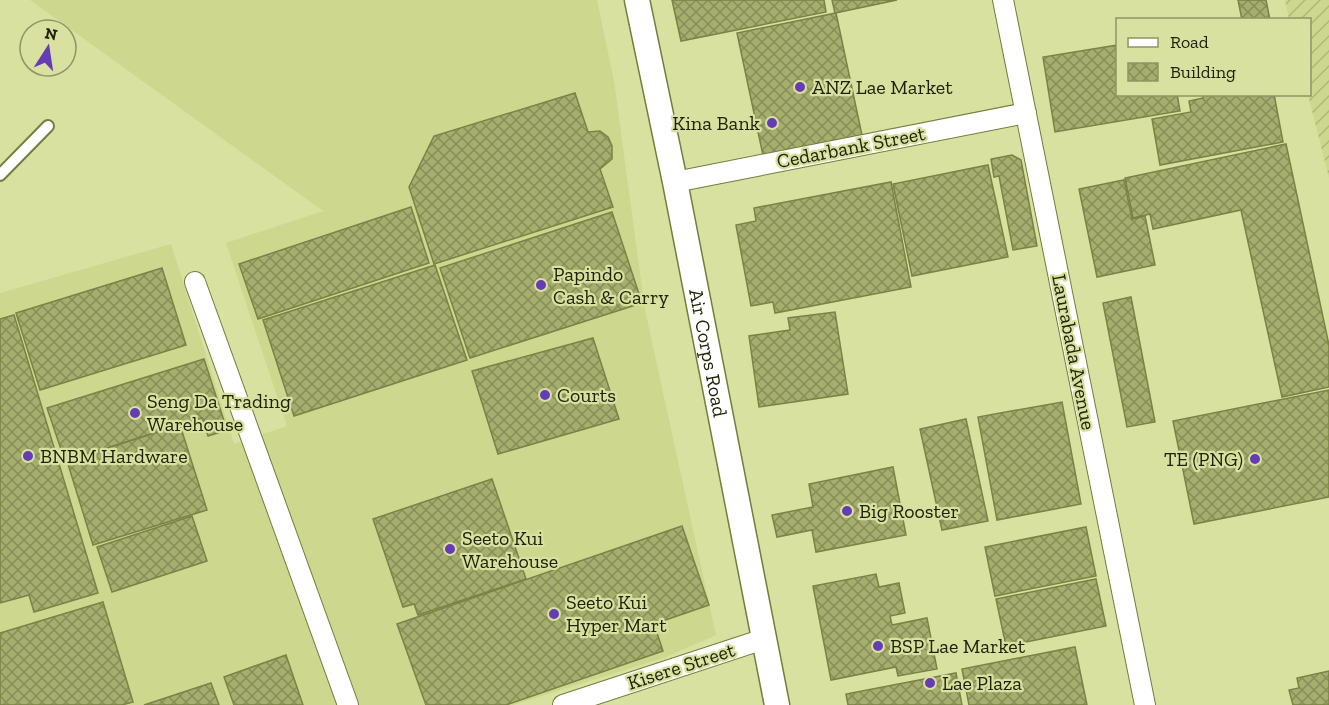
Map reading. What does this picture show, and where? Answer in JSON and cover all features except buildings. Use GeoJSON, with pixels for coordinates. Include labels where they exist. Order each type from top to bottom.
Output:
{"type":"FeatureCollection","features":[{"type":"Feature","properties":{"kind":"street","name":"Air Corps Road"},"geometry":{"type":"LineString","coordinates":[[637,0],[675,182],[777,705]]}},
{"type":"Feature","properties":{"kind":"street","name":"Laurabada Avenue"},"geometry":{"type":"LineString","coordinates":[[1003,0],[1145,705]]}},
{"type":"Feature","properties":{"kind":"street","name":"Cedarbank Street"},"geometry":{"type":"LineString","coordinates":[[675,182],[1026,113]]}},
{"type":"Feature","properties":{"kind":"street"},"geometry":{"type":"LineString","coordinates":[[195,282],[348,705]]}},
{"type":"Feature","properties":{"kind":"street","name":"Kisere Street"},"geometry":{"type":"LineString","coordinates":[[563,705],[764,639]]}},
{"type":"Feature","properties":{"kind":"lane"},"geometry":{"type":"LineString","coordinates":[[0,175],[48,126]]}},
{"type":"Feature","properties":{"kind":"shaded area"},"geometry":{"type":"Polygon","coordinates":[[[30,0],[597,0],[614,81],[645,310],[716,635],[666,657],[513,705],[0,705],[0,293],[171,244],[234,444],[287,426],[226,243],[323,211],[78,35],[78,18],[55,18],[30,0]]]}},
{"type":"Feature","properties":{"kind":"shaded area"},"geometry":{"type":"Polygon","coordinates":[[[1285,0],[1329,0],[1329,178],[1308,96],[1311,96],[1311,18],[1289,18],[1285,0]]]}},
{"type":"Feature","properties":{"kind":"place","name":"ANZ Lae Market"},"geometry":{"type":"Point","coordinates":[800,87]}},
{"type":"Feature","properties":{"kind":"place","name":"Kina Bank"},"geometry":{"type":"Point","coordinates":[772,123]}},
{"type":"Feature","properties":{"kind":"place","name":"Papindo Cash & Carry"},"geometry":{"type":"Point","coordinates":[541,285]}},
{"type":"Feature","properties":{"kind":"place","name":"Courts"},"geometry":{"type":"Point","coordinates":[545,395]}},
{"type":"Feature","properties":{"kind":"place","name":"Seng Da Trading Warehouse"},"geometry":{"type":"Point","coordinates":[135,413]}},
{"type":"Feature","properties":{"kind":"place","name":"BNBM Hardware"},"geometry":{"type":"Point","coordinates":[28,456]}},
{"type":"Feature","properties":{"kind":"place","name":"TE (PNG)"},"geometry":{"type":"Point","coordinates":[1255,459]}},
{"type":"Feature","properties":{"kind":"place","name":"Big Rooster"},"geometry":{"type":"Point","coordinates":[847,511]}},
{"type":"Feature","properties":{"kind":"place","name":"Seeto Kui Warehouse"},"geometry":{"type":"Point","coordinates":[450,549]}},
{"type":"Feature","properties":{"kind":"place","name":"Seeto Kui Hyper Mart"},"geometry":{"type":"Point","coordinates":[554,614]}},
{"type":"Feature","properties":{"kind":"place","name":"BSP Lae Market"},"geometry":{"type":"Point","coordinates":[878,646]}},
{"type":"Feature","properties":{"kind":"place","name":"Lae Plaza"},"geometry":{"type":"Point","coordinates":[930,683]}}]}
